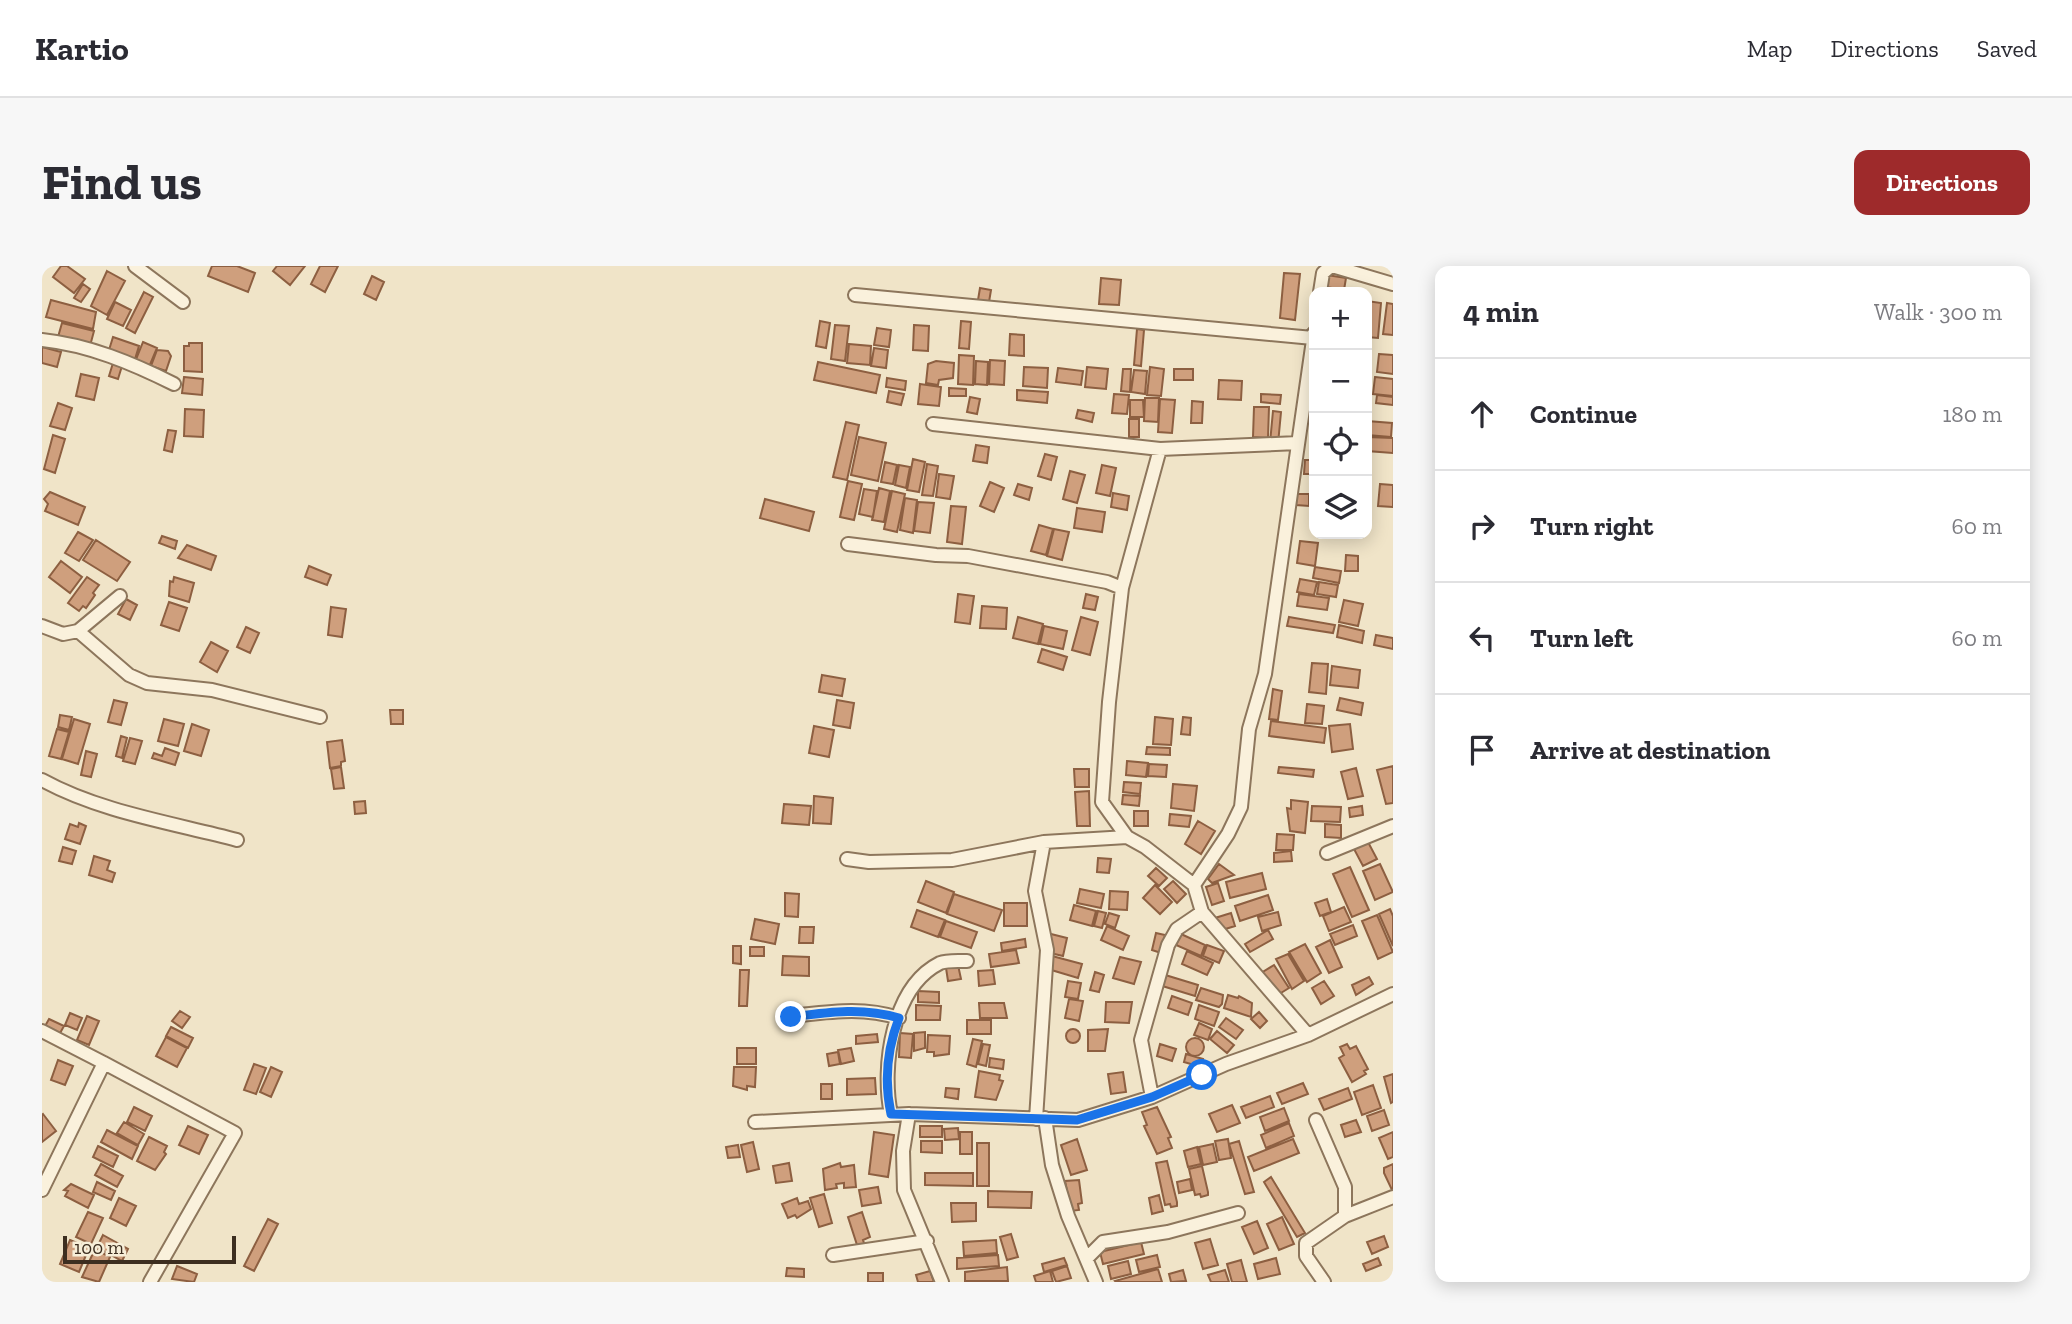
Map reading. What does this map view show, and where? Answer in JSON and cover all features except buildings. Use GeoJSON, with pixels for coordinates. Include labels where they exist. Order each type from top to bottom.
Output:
{"type":"FeatureCollection","features":[{"type":"Feature","properties":{"kind":"street"},"geometry":{"type":"LineString","coordinates":[[135,266],[183,303]]}},
{"type":"Feature","properties":{"kind":"street"},"geometry":{"type":"LineString","coordinates":[[1321,287],[1323,273],[1331,266],[1393,284]]}},
{"type":"Feature","properties":{"kind":"street"},"geometry":{"type":"LineString","coordinates":[[855,295],[1309,338]]}},
{"type":"Feature","properties":{"kind":"street"},"geometry":{"type":"LineString","coordinates":[[42,341],[73,344],[141,368],[174,384]]}},
{"type":"Feature","properties":{"kind":"street"},"geometry":{"type":"LineString","coordinates":[[1194,885],[1228,834],[1241,807],[1249,729],[1265,674],[1312,350]]}},
{"type":"Feature","properties":{"kind":"street"},"geometry":{"type":"LineString","coordinates":[[933,424],[1160,449],[1298,443]]}},
{"type":"Feature","properties":{"kind":"street"},"geometry":{"type":"LineString","coordinates":[[1160,449],[1122,588],[1109,702],[1102,802],[1127,837],[1145,847],[1194,885],[1202,912],[1308,1035]]}},
{"type":"Feature","properties":{"kind":"street"},"geometry":{"type":"LineString","coordinates":[[848,544],[936,555],[968,556],[1107,582],[1122,588]]}},
{"type":"Feature","properties":{"kind":"street"},"geometry":{"type":"LineString","coordinates":[[42,626],[63,634],[78,631],[120,596]]}},
{"type":"Feature","properties":{"kind":"street"},"geometry":{"type":"LineString","coordinates":[[78,631],[130,675],[147,682],[212,690],[320,717]]}},
{"type":"Feature","properties":{"kind":"street"},"geometry":{"type":"LineString","coordinates":[[42,779],[62,791],[109,806],[237,839]]}},
{"type":"Feature","properties":{"kind":"street"},"geometry":{"type":"LineString","coordinates":[[1327,853],[1393,826]]}},
{"type":"Feature","properties":{"kind":"street"},"geometry":{"type":"LineString","coordinates":[[847,859],[953,860],[1044,842],[1127,837]]}},
{"type":"Feature","properties":{"kind":"street"},"geometry":{"type":"LineString","coordinates":[[1044,842],[1035,891],[1047,950],[1040,1119],[1068,1216],[1088,1257],[1096,1282]]}},
{"type":"Feature","properties":{"kind":"street"},"geometry":{"type":"LineString","coordinates":[[1152,1097],[1141,1040],[1168,944],[1177,929],[1202,912]]}},
{"type":"Feature","properties":{"kind":"street"},"geometry":{"type":"LineString","coordinates":[[891,1114],[887,1095],[891,1039],[916,982],[942,962],[967,961]]}},
{"type":"Feature","properties":{"kind":"street"},"geometry":{"type":"LineString","coordinates":[[755,1122],[891,1114],[1077,1120],[1152,1097],[1226,1064],[1308,1035],[1393,994]]}},
{"type":"Feature","properties":{"kind":"street"},"geometry":{"type":"LineString","coordinates":[[791,1017],[849,1009],[877,1011],[899,1018]]}},
{"type":"Feature","properties":{"kind":"street"},"geometry":{"type":"LineString","coordinates":[[42,1031],[235,1133],[150,1282]]}},
{"type":"Feature","properties":{"kind":"street"},"geometry":{"type":"LineString","coordinates":[[42,1190],[104,1063]]}},
{"type":"Feature","properties":{"kind":"street"},"geometry":{"type":"LineString","coordinates":[[909,1114],[903,1151],[904,1190],[942,1282]]}},
{"type":"Feature","properties":{"kind":"street"},"geometry":{"type":"LineString","coordinates":[[1317,1120],[1345,1187],[1345,1216]]}},
{"type":"Feature","properties":{"kind":"street"},"geometry":{"type":"LineString","coordinates":[[1324,1282],[1306,1256],[1306,1243],[1345,1216],[1393,1197]]}},
{"type":"Feature","properties":{"kind":"street"},"geometry":{"type":"LineString","coordinates":[[1088,1257],[1103,1242],[1168,1232],[1238,1213]]}},
{"type":"Feature","properties":{"kind":"street"},"geometry":{"type":"LineString","coordinates":[[833,1255],[927,1241]]}},
{"type":"Feature","properties":{"kind":"route"},"geometry":{"type":"LineString","coordinates":[[791,1017],[849,1009],[877,1011],[899,1018],[891,1039],[888,1067],[887,1095],[891,1114],[1077,1120],[1152,1097],[1202,1075]]}}]}
